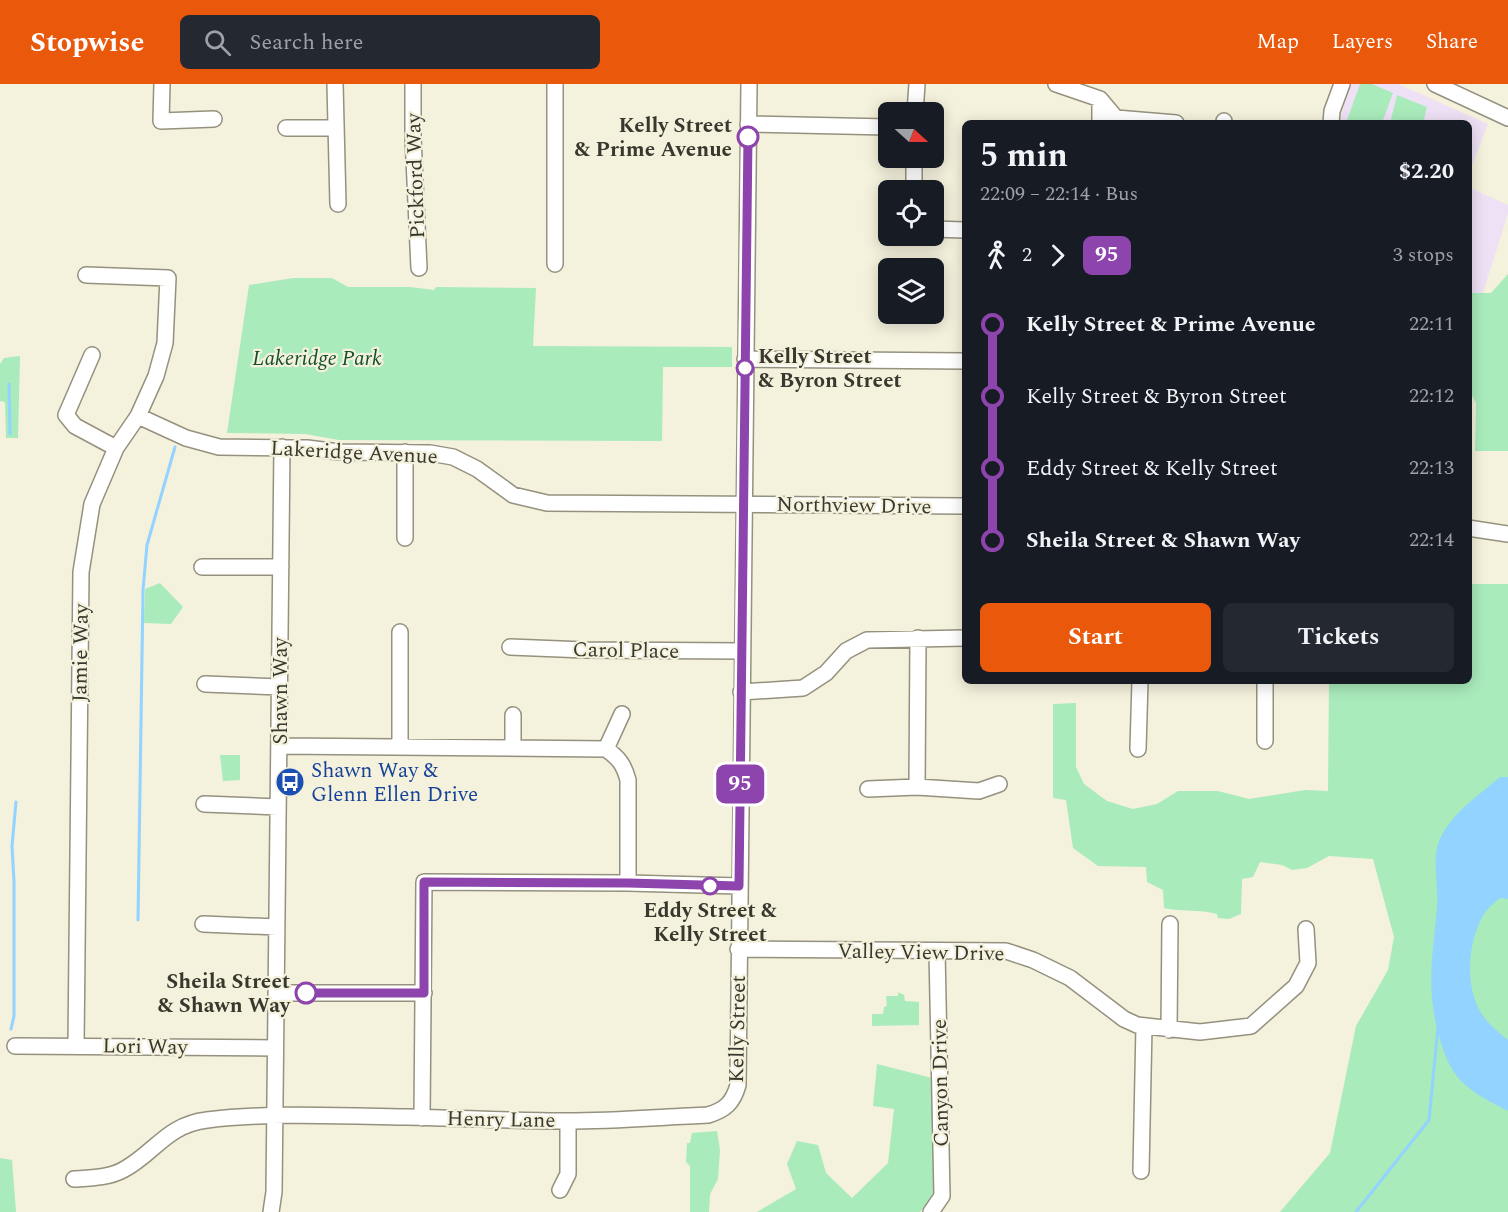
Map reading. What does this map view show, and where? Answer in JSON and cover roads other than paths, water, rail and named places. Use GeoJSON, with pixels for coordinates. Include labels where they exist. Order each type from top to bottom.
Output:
{"type":"FeatureCollection","features":[{"type":"Feature","properties":{"kind":"street"},"geometry":{"type":"LineString","coordinates":[[162,84],[161,121],[214,119]]}},
{"type":"Feature","properties":{"kind":"street"},"geometry":{"type":"LineString","coordinates":[[335,84],[338,204]]}},
{"type":"Feature","properties":{"kind":"street","name":"Pickford Way"},"geometry":{"type":"LineString","coordinates":[[413,84],[419,268]]}},
{"type":"Feature","properties":{"kind":"street"},"geometry":{"type":"LineString","coordinates":[[555,84],[555,264]]}},
{"type":"Feature","properties":{"kind":"street","name":"Kelly Street"},"geometry":{"type":"LineString","coordinates":[[727,1107],[738,1085],[749,84]]}},
{"type":"Feature","properties":{"kind":"street"},"geometry":{"type":"LineString","coordinates":[[916,102],[917,84]]}},
{"type":"Feature","properties":{"kind":"street"},"geometry":{"type":"LineString","coordinates":[[1056,84],[1100,99],[1116,118],[1153,120]]}},
{"type":"Feature","properties":{"kind":"street"},"geometry":{"type":"LineString","coordinates":[[1435,84],[1508,118]]}},
{"type":"Feature","properties":{"kind":"street"},"geometry":{"type":"LineString","coordinates":[[1331,120],[1337,88]]}},
{"type":"Feature","properties":{"kind":"street"},"geometry":{"type":"LineString","coordinates":[[1100,99],[1100,120]]}},
{"type":"Feature","properties":{"kind":"street"},"geometry":{"type":"LineString","coordinates":[[748,124],[878,127]]}},
{"type":"Feature","properties":{"kind":"street"},"geometry":{"type":"LineString","coordinates":[[286,128],[335,128]]}},
{"type":"Feature","properties":{"kind":"street"},"geometry":{"type":"LineString","coordinates":[[944,230],[962,230]]}},
{"type":"Feature","properties":{"kind":"street","name":"Jamie Way"},"geometry":{"type":"LineString","coordinates":[[76,1046],[81,572],[92,504],[116,448],[138,416],[156,376],[165,343],[168,278],[86,275]]}},
{"type":"Feature","properties":{"kind":"street"},"geometry":{"type":"LineString","coordinates":[[92,355],[66,415],[75,426],[116,448]]}},
{"type":"Feature","properties":{"kind":"street"},"geometry":{"type":"LineString","coordinates":[[745,359],[962,361]]}},
{"type":"Feature","properties":{"kind":"street","name":"Lakeridge Avenue"},"geometry":{"type":"LineString","coordinates":[[138,416],[186,438],[219,447],[430,453],[453,457],[477,469],[513,495],[547,503],[744,506]]}},
{"type":"Feature","properties":{"kind":"street","name":"Shawn Way"},"geometry":{"type":"LineString","coordinates":[[271,1212],[274,1192],[282,447]]}},
{"type":"Feature","properties":{"kind":"street"},"geometry":{"type":"LineString","coordinates":[[405,452],[405,538]]}},
{"type":"Feature","properties":{"kind":"street","name":"Northview Drive"},"geometry":{"type":"LineString","coordinates":[[744,506],[766,504],[962,506]]}},
{"type":"Feature","properties":{"kind":"street"},"geometry":{"type":"LineString","coordinates":[[1472,529],[1508,534]]}},
{"type":"Feature","properties":{"kind":"street"},"geometry":{"type":"LineString","coordinates":[[202,567],[281,567]]}},
{"type":"Feature","properties":{"kind":"street"},"geometry":{"type":"LineString","coordinates":[[400,632],[400,747]]}},
{"type":"Feature","properties":{"kind":"street"},"geometry":{"type":"LineString","coordinates":[[917,787],[918,638]]}},
{"type":"Feature","properties":{"kind":"street"},"geometry":{"type":"LineString","coordinates":[[741,692],[803,688],[826,673],[846,651],[867,640],[962,638]]}},
{"type":"Feature","properties":{"kind":"street","name":"Carol Place"},"geometry":{"type":"LineString","coordinates":[[510,647],[742,651]]}},
{"type":"Feature","properties":{"kind":"street"},"geometry":{"type":"LineString","coordinates":[[205,684],[280,687]]}},
{"type":"Feature","properties":{"kind":"street"},"geometry":{"type":"LineString","coordinates":[[1138,749],[1140,684]]}},
{"type":"Feature","properties":{"kind":"street"},"geometry":{"type":"LineString","coordinates":[[1265,684],[1265,741]]}},
{"type":"Feature","properties":{"kind":"street"},"geometry":{"type":"LineString","coordinates":[[606,749],[622,714]]}},
{"type":"Feature","properties":{"kind":"street"},"geometry":{"type":"LineString","coordinates":[[513,715],[513,747]]}},
{"type":"Feature","properties":{"kind":"street"},"geometry":{"type":"LineString","coordinates":[[279,746],[606,749],[624,766],[628,780],[628,883]]}},
{"type":"Feature","properties":{"kind":"street"},"geometry":{"type":"LineString","coordinates":[[868,789],[917,787],[979,791],[999,784]]}},
{"type":"Feature","properties":{"kind":"street"},"geometry":{"type":"LineString","coordinates":[[204,804],[278,807]]}},
{"type":"Feature","properties":{"kind":"street"},"geometry":{"type":"LineString","coordinates":[[422,1118],[424,882],[739,886]]}},
{"type":"Feature","properties":{"kind":"street"},"geometry":{"type":"LineString","coordinates":[[203,924],[277,927]]}},
{"type":"Feature","properties":{"kind":"street"},"geometry":{"type":"LineString","coordinates":[[1169,1030],[1170,924]]}},
{"type":"Feature","properties":{"kind":"street","name":"Valley View Drive"},"geometry":{"type":"LineString","coordinates":[[738,949],[1006,951],[1033,960],[1070,978],[1119,1017],[1144,1026],[1200,1032],[1251,1026],[1296,986],[1308,963],[1306,929]]}},
{"type":"Feature","properties":{"kind":"street","name":"Canyon Drive"},"geometry":{"type":"LineString","coordinates":[[931,1212],[942,1196],[937,951]]}},
{"type":"Feature","properties":{"kind":"street"},"geometry":{"type":"LineString","coordinates":[[276,993],[424,993]]}},
{"type":"Feature","properties":{"kind":"street"},"geometry":{"type":"LineString","coordinates":[[1141,1171],[1144,1026]]}},
{"type":"Feature","properties":{"kind":"street","name":"Lori Way"},"geometry":{"type":"LineString","coordinates":[[7,1046],[275,1048]]}},
{"type":"Feature","properties":{"kind":"street","name":"Henry Lane"},"geometry":{"type":"LineString","coordinates":[[74,1179],[102,1177],[121,1171],[140,1160],[156,1143],[173,1130],[194,1122],[274,1115],[568,1121],[708,1115],[727,1107]]}},
{"type":"Feature","properties":{"kind":"street"},"geometry":{"type":"LineString","coordinates":[[560,1190],[568,1174],[568,1121]]}},
{"type":"Feature","properties":{"kind":"water"},"geometry":{"type":"Polygon","coordinates":[[[1500,777],[1508,777],[1508,899],[1500,898],[1488,909],[1480,921],[1473,944],[1470,970],[1473,994],[1480,1010],[1490,1024],[1508,1040],[1508,1111],[1473,1091],[1453,1070],[1438,1033],[1431,985],[1437,907],[1437,847],[1451,821],[1500,777]]]}},
{"type":"Feature","properties":{"kind":"waterway"},"geometry":{"type":"LineString","coordinates":[[9,384],[10,434]]}},
{"type":"Feature","properties":{"kind":"waterway"},"geometry":{"type":"LineString","coordinates":[[138,920],[143,590],[147,545],[175,447]]}},
{"type":"Feature","properties":{"kind":"waterway"},"geometry":{"type":"LineString","coordinates":[[11,1029],[14,1016],[12,846],[16,802]]}},
{"type":"Feature","properties":{"kind":"waterway"},"geometry":{"type":"LineString","coordinates":[[1356,1212],[1429,1120],[1438,1027]]}},
{"type":"Feature","properties":{"kind":"place","name":"Kelly Street & Prime Avenue"},"geometry":{"type":"Point","coordinates":[748,137]}},
{"type":"Feature","properties":{"kind":"place","name":"Kelly Street & Byron Street"},"geometry":{"type":"Point","coordinates":[745,368]}},
{"type":"Feature","properties":{"kind":"place","name":"Shawn Way & Glenn Ellen Drive"},"geometry":{"type":"Point","coordinates":[290,782]}},
{"type":"Feature","properties":{"kind":"place","name":"Eddy Street & Kelly Street"},"geometry":{"type":"Point","coordinates":[710,886]}},
{"type":"Feature","properties":{"kind":"place","name":"Sheila Street & Shawn Way"},"geometry":{"type":"Point","coordinates":[306,993]}},
{"type":"Feature","properties":{"kind":"park label","name":"Lakeridge Park"},"geometry":{"type":"Point","coordinates":[317,358]}}]}
